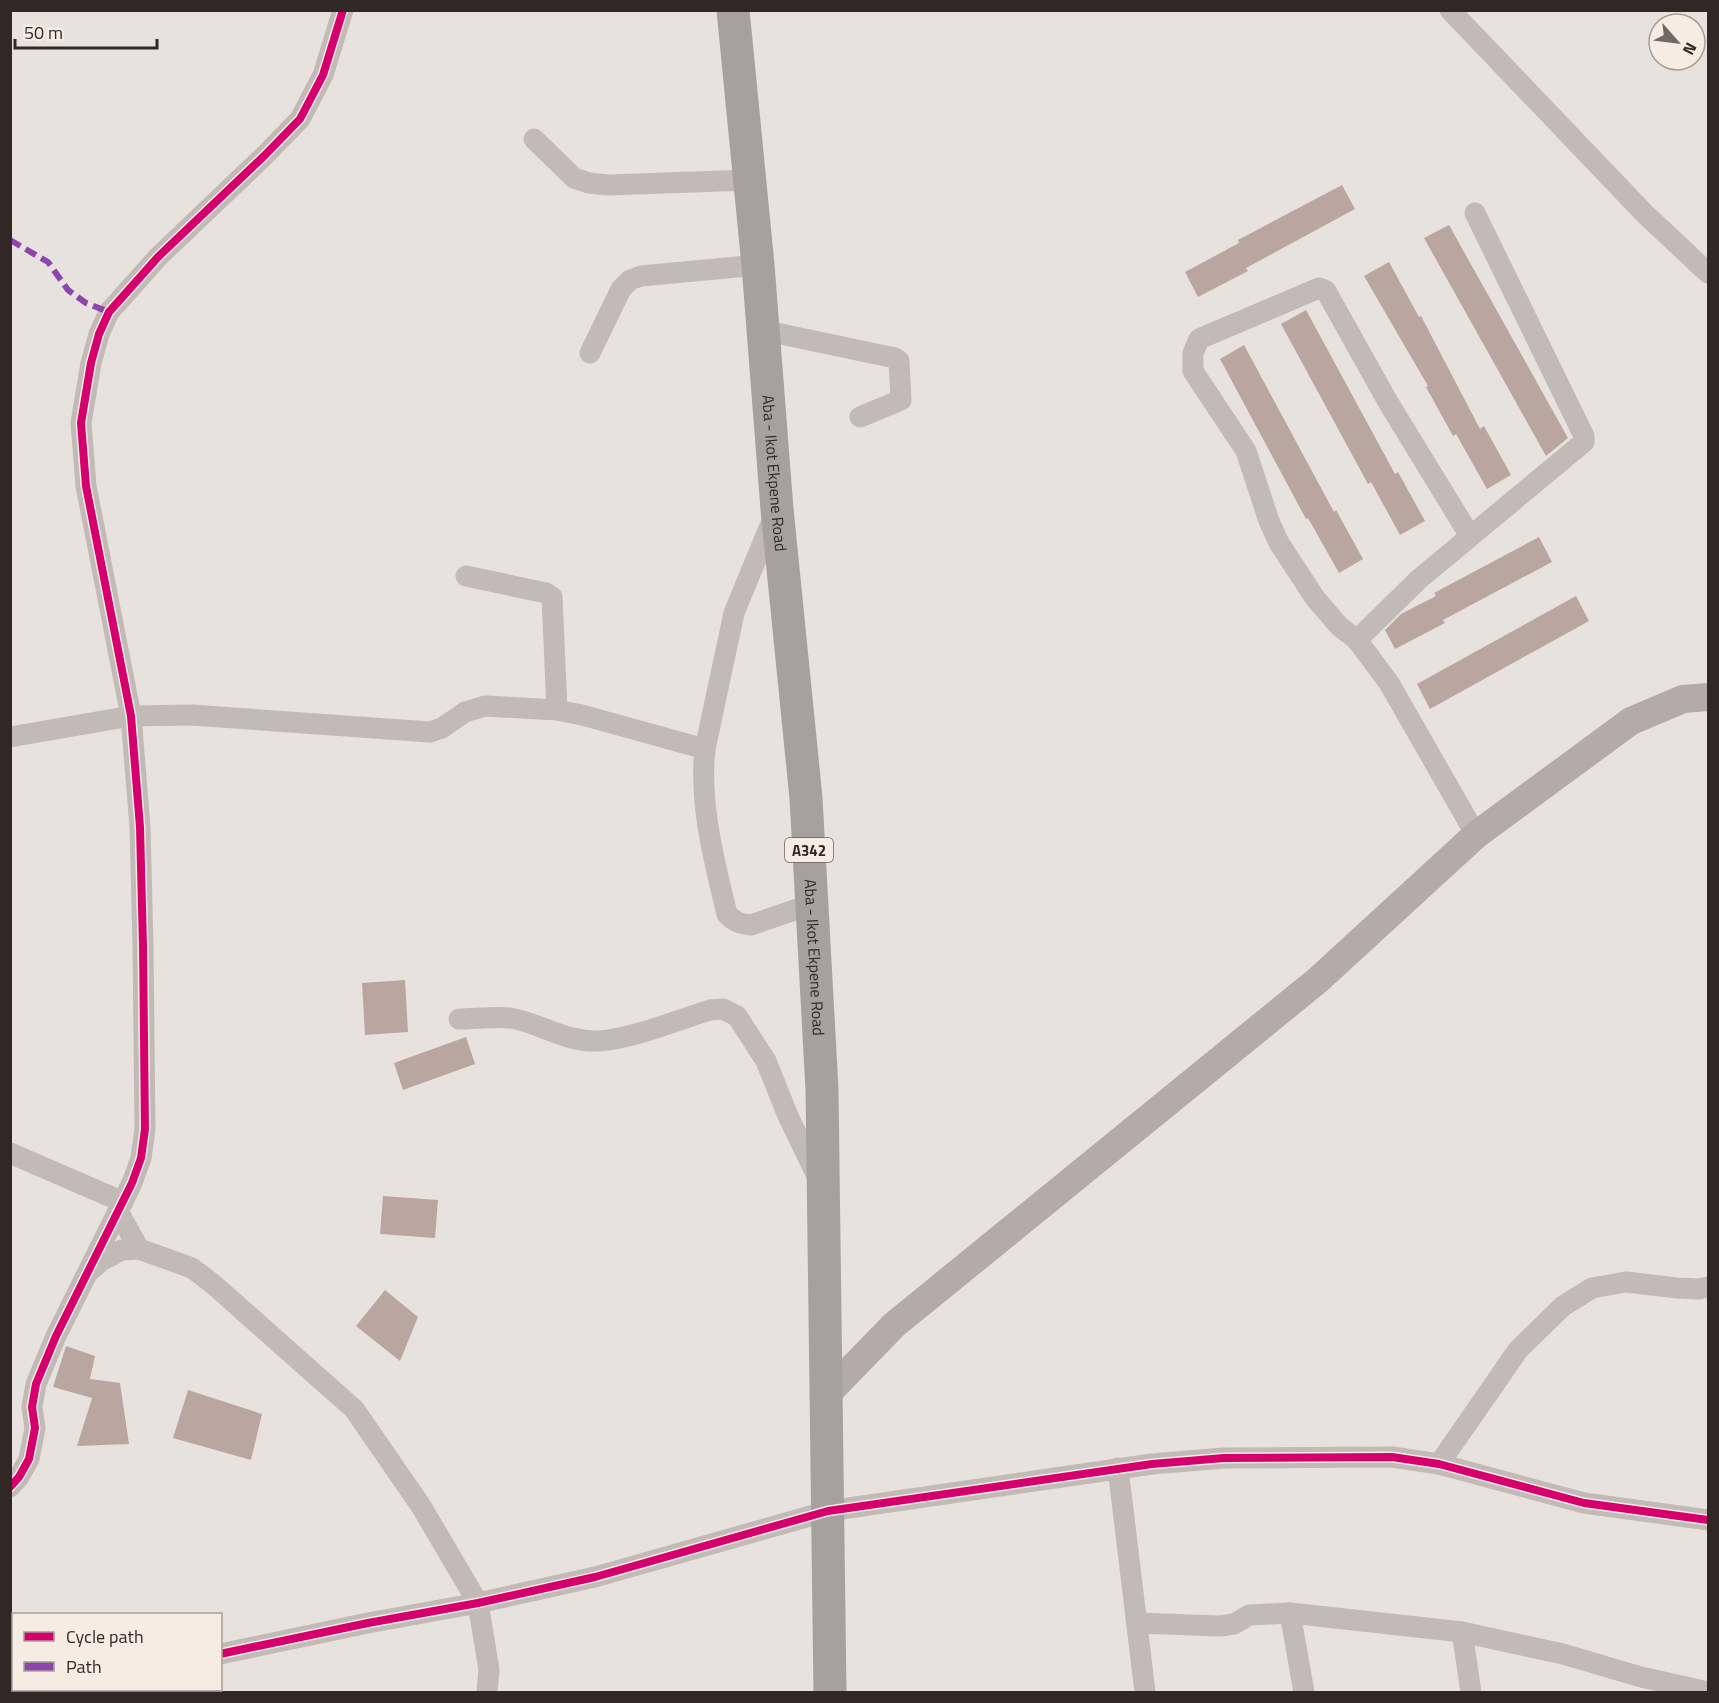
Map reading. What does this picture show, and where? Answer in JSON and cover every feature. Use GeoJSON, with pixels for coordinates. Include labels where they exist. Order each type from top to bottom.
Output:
{"type":"FeatureCollection","features":[{"type":"Feature","properties":{"kind":"highway","name":"Aba - Ikot Ekpene Road"},"geometry":{"type":"LineString","coordinates":[[733,10],[758,265],[777,509],[806,798],[822,1089],[830,1692]]}},
{"type":"Feature","properties":{"kind":"street"},"geometry":{"type":"LineString","coordinates":[[10,1487],[29,1459],[35,1428],[32,1407],[36,1384],[56,1336],[120,1207],[141,1158],[145,1129],[140,827],[131,716],[85,476],[81,423],[91,363],[99,334],[109,312],[158,257],[300,119],[323,75],[343,10]]}},
{"type":"Feature","properties":{"kind":"street"},"geometry":{"type":"LineString","coordinates":[[1450,10],[1645,214],[1708,273]]}},
{"type":"Feature","properties":{"kind":"street"},"geometry":{"type":"LineString","coordinates":[[534,138],[574,178],[589,183],[608,185],[750,180]]}},
{"type":"Feature","properties":{"kind":"street"},"geometry":{"type":"LineString","coordinates":[[1357,640],[1418,580],[1584,442],[1584,436],[1474,213]]}},
{"type":"Feature","properties":{"kind":"street"},"geometry":{"type":"LineString","coordinates":[[590,352],[621,289],[630,280],[640,276],[758,265]]}},
{"type":"Feature","properties":{"kind":"street"},"geometry":{"type":"LineString","coordinates":[[1470,536],[1388,402],[1326,291],[1319,288],[1199,339],[1193,353],[1193,371],[1246,451],[1269,521],[1279,543],[1315,598],[1339,626],[1357,640],[1389,683],[1476,836]]}},
{"type":"Feature","properties":{"kind":"street"},"geometry":{"type":"LineString","coordinates":[[762,330],[895,358],[898,361],[902,400],[860,417]]}},
{"type":"Feature","properties":{"kind":"street"},"geometry":{"type":"LineString","coordinates":[[777,509],[734,613],[703,762],[706,814],[715,866],[727,914],[741,924],[751,925],[812,904]]}},
{"type":"Feature","properties":{"kind":"street"},"geometry":{"type":"LineString","coordinates":[[466,576],[546,593],[552,597],[557,710]]}},
{"type":"Feature","properties":{"kind":"street"},"geometry":{"type":"LineString","coordinates":[[826,1395],[894,1325],[1318,981],[1476,836],[1631,721],[1683,699],[1708,697]]}},
{"type":"Feature","properties":{"kind":"street"},"geometry":{"type":"LineString","coordinates":[[10,737],[131,716],[192,715],[430,732],[442,728],[465,712],[484,706],[557,710],[705,748]]}},
{"type":"Feature","properties":{"kind":"street"},"geometry":{"type":"LineString","coordinates":[[459,1019],[509,1018],[564,1038],[597,1041],[619,1038],[710,1010],[723,1009],[737,1016],[766,1061],[788,1116],[823,1186]]}},
{"type":"Feature","properties":{"kind":"street"},"geometry":{"type":"LineString","coordinates":[[10,1153],[120,1207],[139,1249]]}},
{"type":"Feature","properties":{"kind":"street"},"geometry":{"type":"LineString","coordinates":[[87,1273],[101,1261],[122,1250],[139,1249],[192,1268],[354,1409],[421,1506],[478,1603],[489,1671],[487,1692]]}},
{"type":"Feature","properties":{"kind":"street"},"geometry":{"type":"LineString","coordinates":[[1439,1464],[1518,1350],[1563,1306],[1592,1288],[1626,1282],[1677,1288],[1708,1287]]}},
{"type":"Feature","properties":{"kind":"street"},"geometry":{"type":"LineString","coordinates":[[222,1654],[478,1603],[595,1577],[828,1510],[1118,1468],[1224,1458],[1392,1457],[1439,1464],[1584,1503],[1708,1520]]}},
{"type":"Feature","properties":{"kind":"street"},"geometry":{"type":"LineString","coordinates":[[1118,1468],[1145,1692]]}},
{"type":"Feature","properties":{"kind":"street"},"geometry":{"type":"LineString","coordinates":[[1137,1623],[1220,1626],[1234,1624],[1249,1615],[1290,1613],[1462,1632],[1563,1654],[1641,1677],[1708,1692]]}},
{"type":"Feature","properties":{"kind":"street"},"geometry":{"type":"LineString","coordinates":[[1290,1613],[1304,1692]]}},
{"type":"Feature","properties":{"kind":"street"},"geometry":{"type":"LineString","coordinates":[[1462,1632],[1471,1692]]}},
{"type":"Feature","properties":{"kind":"building"},"geometry":{"type":"Polygon","coordinates":[[[1342,185],[1355,209],[1246,268],[1248,271],[1198,297],[1185,272],[1239,243],[1238,240],[1342,185]]]}},
{"type":"Feature","properties":{"kind":"building"},"geometry":{"type":"Polygon","coordinates":[[[1449,225],[1568,438],[1546,456],[1424,238],[1449,225]]]}},
{"type":"Feature","properties":{"kind":"building"},"geometry":{"type":"Polygon","coordinates":[[[1389,262],[1419,317],[1421,316],[1480,429],[1484,426],[1511,475],[1487,489],[1456,434],[1453,436],[1426,387],[1428,386],[1364,276],[1389,262]]]}},
{"type":"Feature","properties":{"kind":"building"},"geometry":{"type":"Polygon","coordinates":[[[1306,310],[1395,474],[1398,472],[1425,521],[1400,535],[1371,482],[1368,484],[1281,324],[1306,310]]]}},
{"type":"Feature","properties":{"kind":"building"},"geometry":{"type":"Polygon","coordinates":[[[1244,345],[1334,512],[1336,510],[1363,559],[1339,573],[1308,518],[1306,519],[1220,359],[1244,345]]]}},
{"type":"Feature","properties":{"kind":"building"},"geometry":{"type":"Polygon","coordinates":[[[1539,537],[1552,562],[1443,620],[1445,623],[1395,649],[1385,630],[1401,614],[1436,596],[1434,593],[1539,537]]]}},
{"type":"Feature","properties":{"kind":"building"},"geometry":{"type":"Polygon","coordinates":[[[1576,596],[1589,621],[1430,709],[1417,684],[1576,596]]]}},
{"type":"Feature","properties":{"kind":"building"},"geometry":{"type":"Polygon","coordinates":[[[405,980],[408,1032],[365,1035],[362,983],[405,980]]]}},
{"type":"Feature","properties":{"kind":"building"},"geometry":{"type":"Polygon","coordinates":[[[466,1037],[475,1064],[403,1090],[394,1063],[466,1037]]]}},
{"type":"Feature","properties":{"kind":"building"},"geometry":{"type":"Polygon","coordinates":[[[383,1196],[438,1200],[435,1238],[380,1234],[383,1196]]]}},
{"type":"Feature","properties":{"kind":"building"},"geometry":{"type":"Polygon","coordinates":[[[385,1290],[418,1317],[400,1361],[356,1326],[385,1290]]]}},
{"type":"Feature","properties":{"kind":"building"},"geometry":{"type":"Polygon","coordinates":[[[66,1346],[95,1356],[90,1379],[120,1383],[129,1444],[77,1446],[92,1398],[53,1387],[66,1346]]]}},
{"type":"Feature","properties":{"kind":"building"},"geometry":{"type":"Polygon","coordinates":[[[188,1390],[262,1414],[251,1460],[173,1438],[188,1390]]]}},
{"type":"Feature","properties":{"kind":"marked path"},"geometry":{"type":"LineString","coordinates":[[10,240],[48,262],[68,290],[86,303],[109,312]]}},
{"type":"Feature","properties":{"kind":"cycle path"},"geometry":{"type":"LineString","coordinates":[[10,1487],[19,1477],[29,1459],[35,1428],[32,1407],[36,1384],[56,1336],[132,1183],[141,1158],[145,1129],[140,827],[131,716],[86,486],[81,423],[91,363],[99,334],[109,312],[158,257],[300,119],[323,75],[343,10]]}},
{"type":"Feature","properties":{"kind":"cycle path"},"geometry":{"type":"LineString","coordinates":[[222,1654],[478,1603],[595,1577],[828,1511],[1152,1464],[1224,1458],[1392,1457],[1439,1464],[1584,1503],[1708,1520]]}}]}
